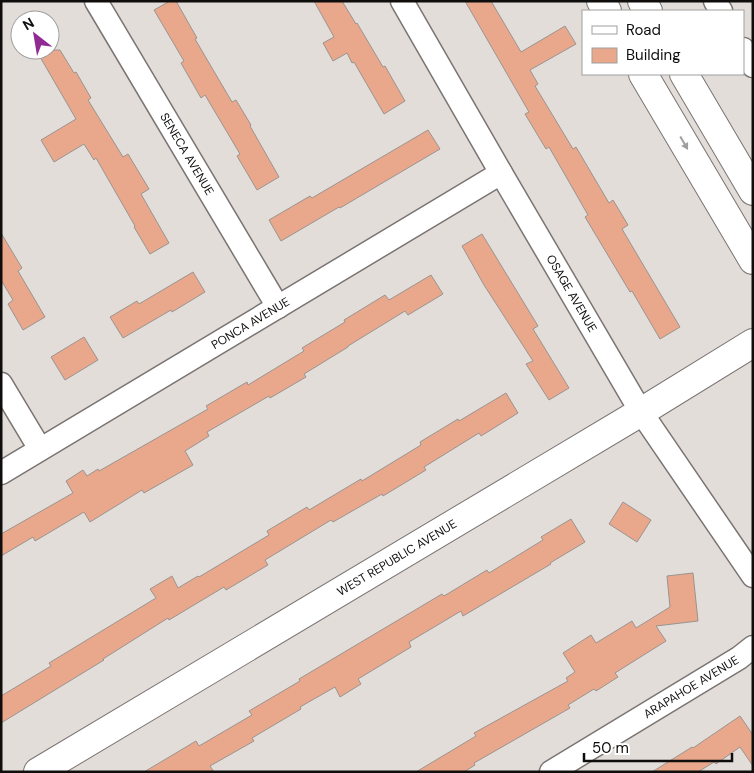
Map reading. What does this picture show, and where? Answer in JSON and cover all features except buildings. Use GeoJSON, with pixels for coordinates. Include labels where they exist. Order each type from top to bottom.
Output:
{"type":"FeatureCollection","features":[{"type":"Feature","properties":{"kind":"street","name":"SENECA AVENUE"},"geometry":{"type":"LineString","coordinates":[[96,1],[278,307]]}},
{"type":"Feature","properties":{"kind":"street","name":"OSAGE AVENUE"},"geometry":{"type":"LineString","coordinates":[[402,1],[641,412],[753,576]]}},
{"type":"Feature","properties":{"kind":"street"},"geometry":{"type":"LineString","coordinates":[[744,51],[753,66]]}},
{"type":"Feature","properties":{"kind":"street"},"geometry":{"type":"LineString","coordinates":[[644,75],[753,260]]}},
{"type":"Feature","properties":{"kind":"street"},"geometry":{"type":"LineString","coordinates":[[685,75],[753,191]]}},
{"type":"Feature","properties":{"kind":"street","name":"PONCA AVENUE"},"geometry":{"type":"LineString","coordinates":[[1,473],[501,173]]}},
{"type":"Feature","properties":{"kind":"street","name":"WEST REPUBLIC AVENUE"},"geometry":{"type":"LineString","coordinates":[[38,772],[641,412],[753,343]]}},
{"type":"Feature","properties":{"kind":"street"},"geometry":{"type":"LineString","coordinates":[[1,384],[40,450]]}},
{"type":"Feature","properties":{"kind":"street","name":"ARAPAHOE AVENUE"},"geometry":{"type":"LineString","coordinates":[[551,772],[739,658],[753,647]]}}]}
